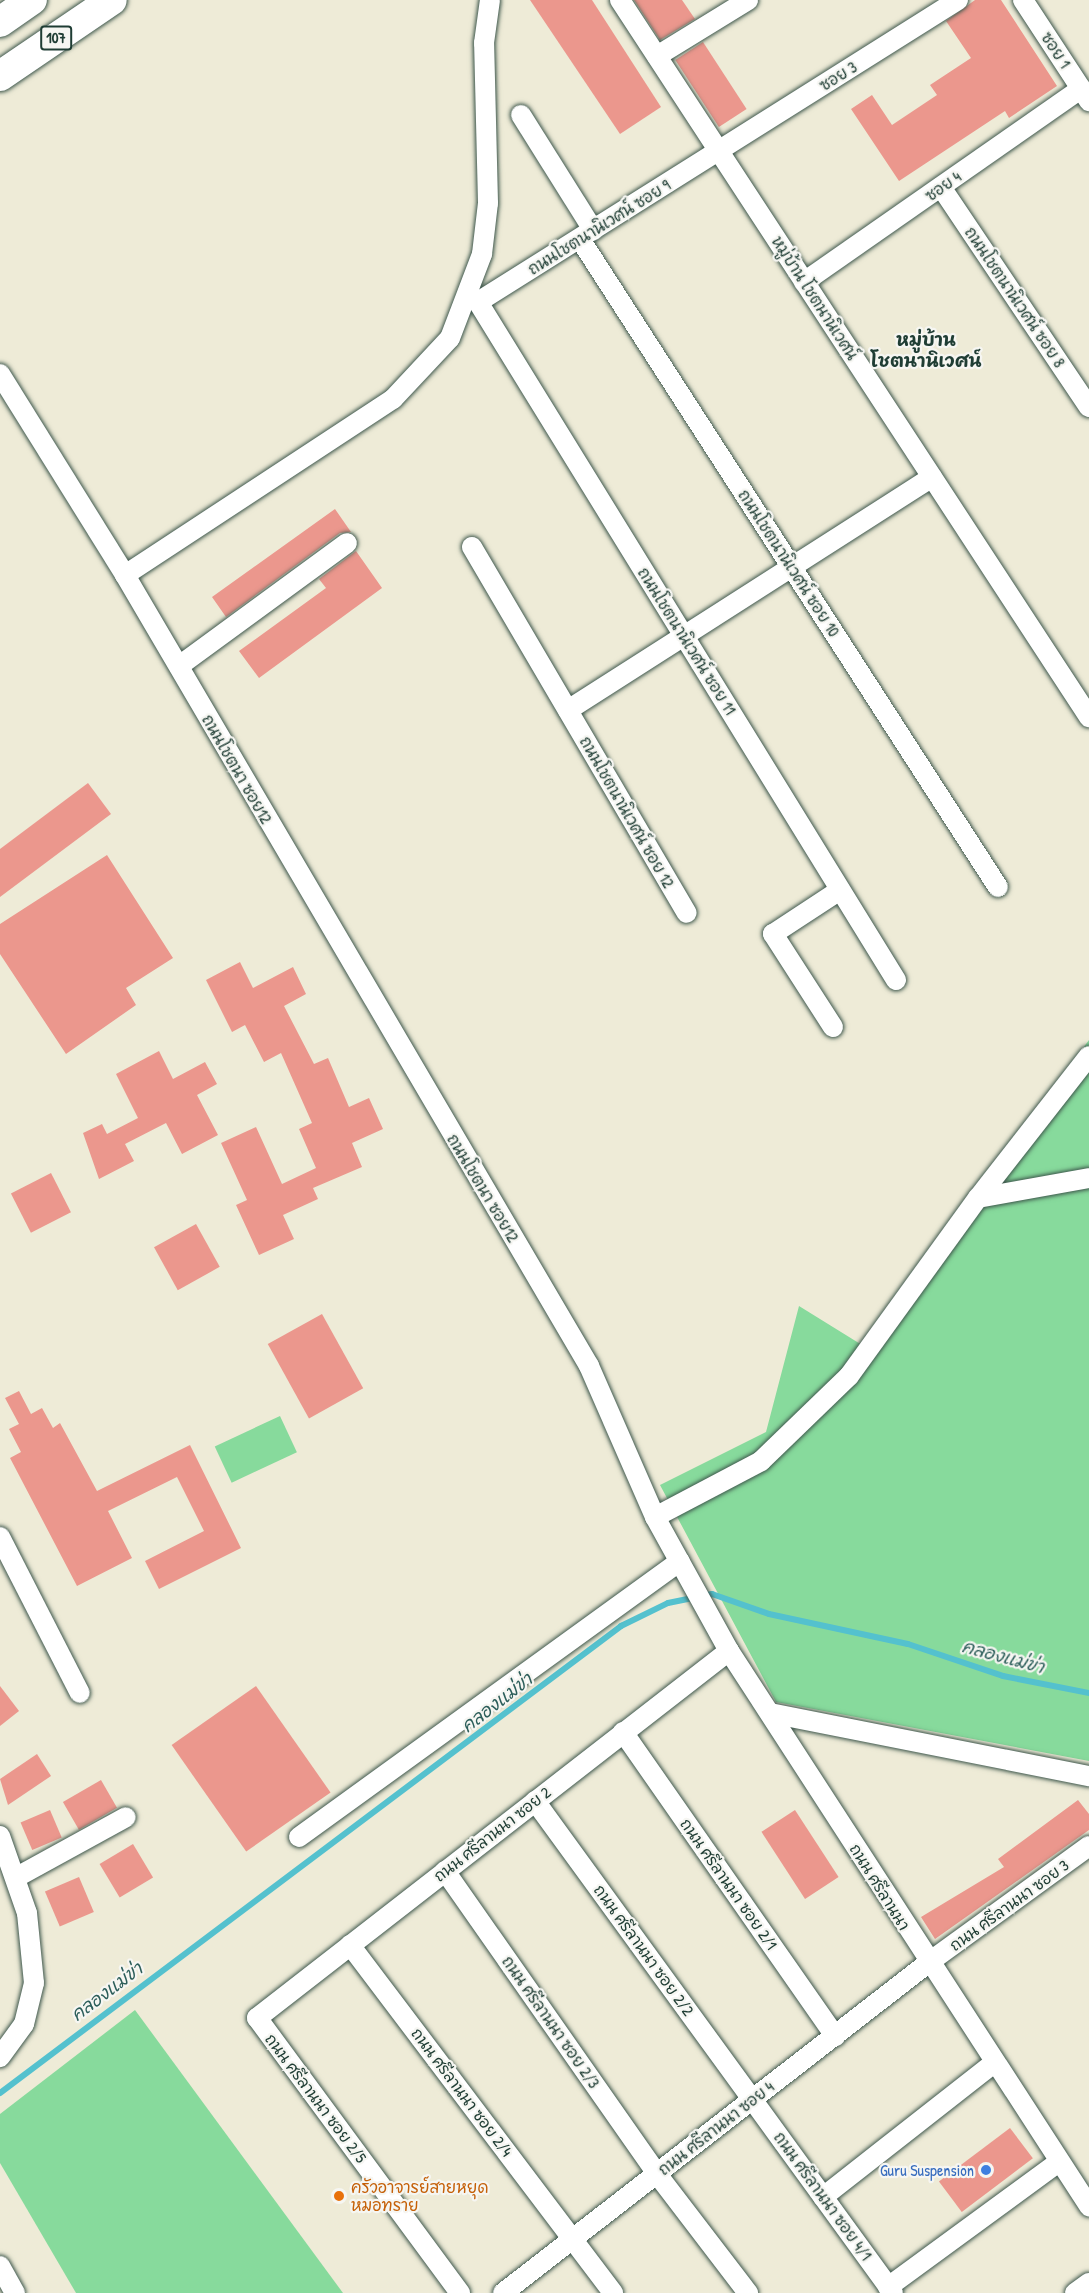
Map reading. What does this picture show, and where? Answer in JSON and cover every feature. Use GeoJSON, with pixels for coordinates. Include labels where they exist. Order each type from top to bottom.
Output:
{"type":"FeatureCollection","features":[{"type":"Feature","properties":{"kind":"main road"},"geometry":{"type":"LineString","coordinates":[[0,22],[32,0]]}},
{"type":"Feature","properties":{"kind":"main road","name":"107"},"geometry":{"type":"LineString","coordinates":[[0,76],[112,0]]}},
{"type":"Feature","properties":{"kind":"street"},"geometry":{"type":"LineString","coordinates":[[125,574],[393,399],[450,338],[482,255],[488,203],[484,43],[490,0]]}},
{"type":"Feature","properties":{"kind":"street","name":"หมู่บ้าน โชตนานิเวศน์"},"geometry":{"type":"LineString","coordinates":[[620,0],[1089,717]]}},
{"type":"Feature","properties":{"kind":"street"},"geometry":{"type":"LineString","coordinates":[[657,56],[748,0]]}},
{"type":"Feature","properties":{"kind":"street","name":"ซอย 3"},"geometry":{"type":"LineString","coordinates":[[719,152],[958,0]]}},
{"type":"Feature","properties":{"kind":"street","name":"ซอย 1"},"geometry":{"type":"LineString","coordinates":[[1023,0],[1085,95]]}},
{"type":"Feature","properties":{"kind":"street","name":"ซอย 4"},"geometry":{"type":"LineString","coordinates":[[804,282],[941,187],[1085,95]]}},
{"type":"Feature","properties":{"kind":"street","name":"ถนนโชตนานิเวศน์ ซอย 10"},"geometry":{"type":"LineString","coordinates":[[521,115],[586,234],[791,567],[998,886]]}},
{"type":"Feature","properties":{"kind":"street","name":"ถนนโชตนานิเวศน์ ซอย 9"},"geometry":{"type":"LineString","coordinates":[[478,302],[719,152]]}},
{"type":"Feature","properties":{"kind":"street","name":"ถนนโชตนานิเวศน์ ซอย 8"},"geometry":{"type":"LineString","coordinates":[[941,187],[1089,407]]}},
{"type":"Feature","properties":{"kind":"street","name":"ถนนโชตนานิเวศน์ ซอย 11"},"geometry":{"type":"LineString","coordinates":[[478,302],[896,980]]}},
{"type":"Feature","properties":{"kind":"street","name":"ถนนโชตนา ซอย12"},"geometry":{"type":"LineString","coordinates":[[0,374],[125,574],[589,1366],[655,1517],[680,1561]]}},
{"type":"Feature","properties":{"kind":"street"},"geometry":{"type":"LineString","coordinates":[[568,710],[932,477]]}},
{"type":"Feature","properties":{"kind":"street"},"geometry":{"type":"LineString","coordinates":[[179,666],[347,543]]}},
{"type":"Feature","properties":{"kind":"street","name":"ถนนโชตนานิเวศน์ ซอย 12"},"geometry":{"type":"LineString","coordinates":[[472,547],[687,913]]}},
{"type":"Feature","properties":{"kind":"street"},"geometry":{"type":"LineString","coordinates":[[833,1027],[773,934],[840,890]]}},
{"type":"Feature","properties":{"kind":"street"},"geometry":{"type":"LineString","coordinates":[[655,1517],[760,1461],[849,1376],[978,1198],[1089,1056]]}},
{"type":"Feature","properties":{"kind":"street"},"geometry":{"type":"LineString","coordinates":[[978,1198],[1089,1178]]}},
{"type":"Feature","properties":{"kind":"street"},"geometry":{"type":"LineString","coordinates":[[0,1537],[80,1693]]}},
{"type":"Feature","properties":{"kind":"street"},"geometry":{"type":"LineString","coordinates":[[298,1837],[680,1561]]}},
{"type":"Feature","properties":{"kind":"street","name":"ถนน ศรีลานนา"},"geometry":{"type":"LineString","coordinates":[[680,1561],[729,1651],[928,1963],[1089,2206]]}},
{"type":"Feature","properties":{"kind":"street","name":"ถนน ศรีลานนา ซอย 2"},"geometry":{"type":"LineString","coordinates":[[257,2018],[729,1651]]}},
{"type":"Feature","properties":{"kind":"street"},"geometry":{"type":"LineString","coordinates":[[770,1713],[1089,1776]]}},
{"type":"Feature","properties":{"kind":"street","name":"ถนน ศรีลานนา ซอย 2/1"},"geometry":{"type":"LineString","coordinates":[[623,1732],[835,2036]]}},
{"type":"Feature","properties":{"kind":"street","name":"ถนน ศรีลานนา ซอย 2/2"},"geometry":{"type":"LineString","coordinates":[[535,1801],[753,2100]]}},
{"type":"Feature","properties":{"kind":"street"},"geometry":{"type":"LineString","coordinates":[[17,1877],[126,1817]]}},
{"type":"Feature","properties":{"kind":"street"},"geometry":{"type":"LineString","coordinates":[[0,1836],[17,1877],[27,1913],[34,1983],[24,2024],[0,2057]]}},
{"type":"Feature","properties":{"kind":"street","name":"ถนน ศรีลานนา ซอย 3"},"geometry":{"type":"LineString","coordinates":[[928,1963],[1089,1846]]}},
{"type":"Feature","properties":{"kind":"street","name":"ถนน ศรีลานนา ซอย 2/3"},"geometry":{"type":"LineString","coordinates":[[445,1871],[657,2174],[748,2293]]}},
{"type":"Feature","properties":{"kind":"street","name":"ถนน ศรีลานนา ซอย 2/4"},"geometry":{"type":"LineString","coordinates":[[350,1945],[574,2238],[613,2293]]}},
{"type":"Feature","properties":{"kind":"street","name":"ถนน ศรีลานนา ซอย 4"},"geometry":{"type":"LineString","coordinates":[[503,2293],[928,1963]]}},
{"type":"Feature","properties":{"kind":"street","name":"ถนน ศรีลานนา ซอย 2/5"},"geometry":{"type":"LineString","coordinates":[[257,2018],[460,2293]]}},
{"type":"Feature","properties":{"kind":"street"},"geometry":{"type":"LineString","coordinates":[[823,2197],[994,2063]]}},
{"type":"Feature","properties":{"kind":"street","name":"ถนน ศรีลานนา ซอย 4/1"},"geometry":{"type":"LineString","coordinates":[[753,2100],[890,2290]]}},
{"type":"Feature","properties":{"kind":"street"},"geometry":{"type":"LineString","coordinates":[[890,2290],[1059,2162]]}},
{"type":"Feature","properties":{"kind":"street"},"geometry":{"type":"LineString","coordinates":[[0,2266],[15,2293]]}},
{"type":"Feature","properties":{"kind":"street"},"geometry":{"type":"LineString","coordinates":[[1076,2293],[1089,2283]]}},
{"type":"Feature","properties":{"kind":"green space"},"geometry":{"type":"Polygon","coordinates":[[[1089,1040],[1089,1761],[776,1702],[660,1485],[766,1432],[799,1306],[862,1345],[1089,1040]]]}},
{"type":"Feature","properties":{"kind":"green space"},"geometry":{"type":"Polygon","coordinates":[[[280,1416],[297,1452],[232,1483],[215,1446],[280,1416]]]}},
{"type":"Feature","properties":{"kind":"green space"},"geometry":{"type":"Polygon","coordinates":[[[135,2010],[343,2293],[76,2293],[0,2163],[0,2114],[135,2010]]]}},
{"type":"Feature","properties":{"kind":"building"},"geometry":{"type":"Polygon","coordinates":[[[530,0],[592,0],[661,107],[620,134],[530,0]]]}},
{"type":"Feature","properties":{"kind":"building"},"geometry":{"type":"Polygon","coordinates":[[[634,0],[682,0],[695,19],[660,40],[634,0]]]}},
{"type":"Feature","properties":{"kind":"building"},"geometry":{"type":"Polygon","coordinates":[[[975,0],[1001,0],[1057,86],[1009,118],[1005,111],[899,181],[851,109],[872,95],[892,125],[937,95],[930,85],[971,58],[946,21],[975,0]]]}},
{"type":"Feature","properties":{"kind":"building"},"geometry":{"type":"Polygon","coordinates":[[[703,42],[747,109],[719,127],[675,60],[703,42]]]}},
{"type":"Feature","properties":{"kind":"building"},"geometry":{"type":"Polygon","coordinates":[[[335,509],[351,532],[340,533],[226,617],[212,597],[335,509]]]}},
{"type":"Feature","properties":{"kind":"building"},"geometry":{"type":"Polygon","coordinates":[[[356,551],[382,588],[259,678],[239,651],[326,588],[319,579],[356,551]]]}},
{"type":"Feature","properties":{"kind":"building"},"geometry":{"type":"Polygon","coordinates":[[[88,783],[111,814],[0,897],[0,849],[88,783]]]}},
{"type":"Feature","properties":{"kind":"building"},"geometry":{"type":"Polygon","coordinates":[[[107,855],[173,958],[126,988],[136,1005],[66,1054],[0,954],[0,924],[107,855]]]}},
{"type":"Feature","properties":{"kind":"building"},"geometry":{"type":"Polygon","coordinates":[[[240,962],[253,988],[293,967],[306,994],[284,1006],[314,1064],[328,1058],[349,1107],[369,1098],[383,1129],[352,1143],[362,1167],[313,1188],[318,1199],[283,1215],[294,1239],[259,1255],[236,1205],[247,1200],[221,1143],[256,1127],[282,1184],[316,1168],[299,1129],[312,1123],[281,1053],[264,1062],[245,1025],[232,1032],[206,980],[240,962]]]}},
{"type":"Feature","properties":{"kind":"building"},"geometry":{"type":"Polygon","coordinates":[[[159,1051],[173,1079],[205,1062],[217,1084],[197,1095],[218,1135],[182,1154],[166,1123],[125,1144],[134,1161],[99,1179],[83,1133],[102,1124],[107,1134],[138,1118],[116,1074],[159,1051]]]}},
{"type":"Feature","properties":{"kind":"building"},"geometry":{"type":"Polygon","coordinates":[[[51,1173],[71,1212],[31,1233],[11,1193],[51,1173]]]}},
{"type":"Feature","properties":{"kind":"building"},"geometry":{"type":"Polygon","coordinates":[[[196,1224],[220,1267],[178,1290],[154,1247],[196,1224]]]}},
{"type":"Feature","properties":{"kind":"building"},"geometry":{"type":"Polygon","coordinates":[[[322,1314],[363,1388],[309,1418],[268,1344],[322,1314]]]}},
{"type":"Feature","properties":{"kind":"building"},"geometry":{"type":"Polygon","coordinates":[[[19,1391],[31,1414],[42,1408],[53,1428],[60,1423],[97,1491],[190,1445],[241,1548],[159,1589],[145,1561],[204,1531],[177,1477],[108,1511],[132,1558],[77,1586],[10,1458],[21,1452],[9,1429],[19,1424],[5,1398],[19,1391]]]}},
{"type":"Feature","properties":{"kind":"building"},"geometry":{"type":"Polygon","coordinates":[[[0,1686],[19,1711],[0,1726],[0,1686]]]}},
{"type":"Feature","properties":{"kind":"building"},"geometry":{"type":"Polygon","coordinates":[[[256,1686],[331,1792],[246,1852],[172,1745],[256,1686]]]}},
{"type":"Feature","properties":{"kind":"building"},"geometry":{"type":"Polygon","coordinates":[[[37,1754],[51,1776],[8,1805],[0,1779],[37,1754]]]}},
{"type":"Feature","properties":{"kind":"building"},"geometry":{"type":"Polygon","coordinates":[[[101,1780],[117,1808],[79,1830],[63,1802],[101,1780]]]}},
{"type":"Feature","properties":{"kind":"building"},"geometry":{"type":"Polygon","coordinates":[[[1078,1800],[1089,1814],[1089,1830],[935,1939],[921,1917],[1004,1867],[998,1859],[1078,1800]]]}},
{"type":"Feature","properties":{"kind":"building"},"geometry":{"type":"Polygon","coordinates":[[[50,1810],[62,1838],[32,1850],[21,1823],[50,1810]]]}},
{"type":"Feature","properties":{"kind":"building"},"geometry":{"type":"Polygon","coordinates":[[[795,1810],[839,1877],[805,1899],[761,1832],[795,1810]]]}},
{"type":"Feature","properties":{"kind":"building"},"geometry":{"type":"Polygon","coordinates":[[[133,1844],[153,1877],[120,1898],[100,1864],[133,1844]]]}},
{"type":"Feature","properties":{"kind":"building"},"geometry":{"type":"Polygon","coordinates":[[[79,1877],[94,1912],[60,1926],[45,1891],[79,1877]]]}},
{"type":"Feature","properties":{"kind":"building","name":"Guru Suspension"},"geometry":{"type":"Polygon","coordinates":[[[1010,2128],[1033,2158],[962,2212],[939,2182],[1010,2128]]]}},
{"type":"Feature","properties":{"kind":"waterway","name":"คลองแม่ข่า"},"geometry":{"type":"LineString","coordinates":[[0,2093],[621,1626],[668,1603],[712,1594],[769,1614],[908,1644],[1003,1676],[1089,1693]]}},
{"type":"Feature","properties":{"kind":"place","name":"Guru Suspension"},"geometry":{"type":"Point","coordinates":[986,2170]}},
{"type":"Feature","properties":{"kind":"place","name":"ครัวอาจารย์สายหยุด หมอทราย"},"geometry":{"type":"Point","coordinates":[339,2196]}},
{"type":"Feature","properties":{"kind":"district","name":"หมู่บ้าน โชตนานิเวศน์"},"geometry":{"type":"Point","coordinates":[926,351]}}]}
